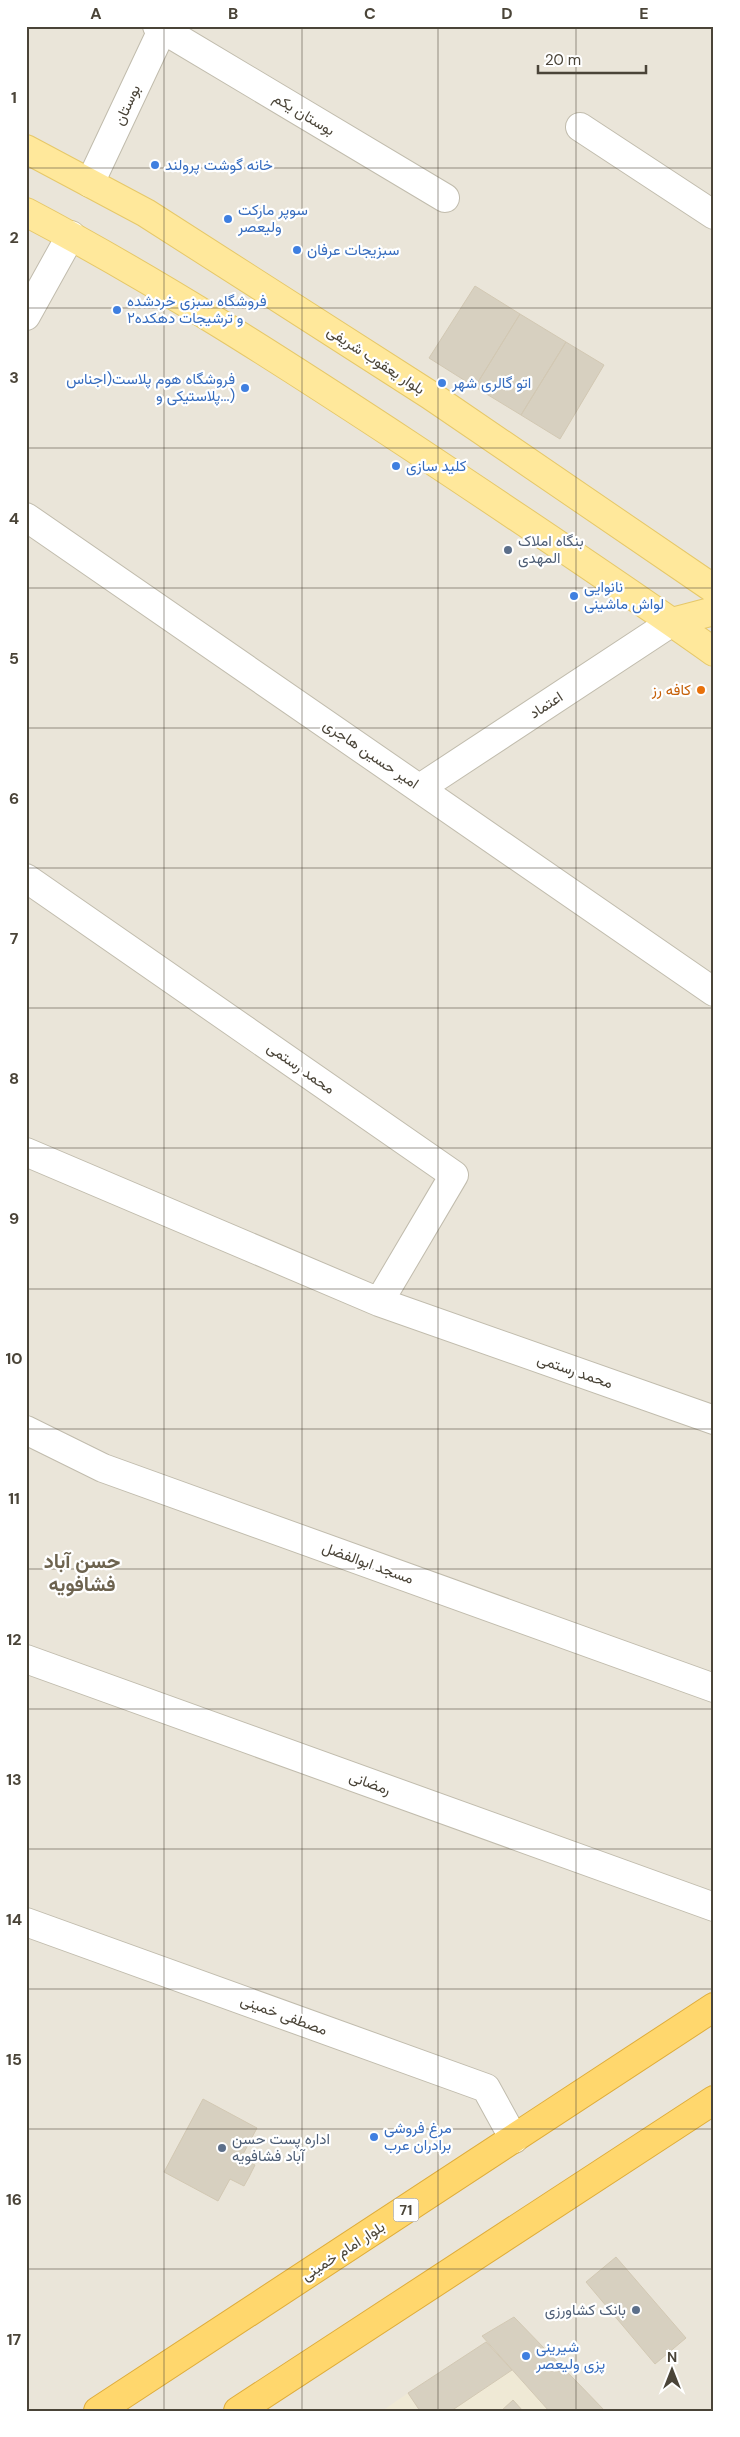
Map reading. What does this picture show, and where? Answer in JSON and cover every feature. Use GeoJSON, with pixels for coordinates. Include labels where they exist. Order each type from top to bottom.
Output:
{"type":"FeatureCollection","features":[{"type":"Feature","properties":{"kind":"highway","name":"بلوار امام خمینی"},"geometry":{"type":"LineString","coordinates":[[98,2411],[714,2007]]}},
{"type":"Feature","properties":{"kind":"highway"},"geometry":{"type":"LineString","coordinates":[[238,2411],[714,2100]]}},
{"type":"Feature","properties":{"kind":"main road","name":"بلوار یعقوب شریفی"},"geometry":{"type":"LineString","coordinates":[[26,148],[146,213],[430,394],[714,589]]}},
{"type":"Feature","properties":{"kind":"main road"},"geometry":{"type":"LineString","coordinates":[[26,212],[71,235],[290,366],[603,573],[714,652]]}},
{"type":"Feature","properties":{"kind":"main road"},"geometry":{"type":"LineString","coordinates":[[672,622],[714,611]]}},
{"type":"Feature","properties":{"kind":"street","name":"بوستان"},"geometry":{"type":"LineString","coordinates":[[90,183],[161,27]]}},
{"type":"Feature","properties":{"kind":"street","name":"بوستان یکم"},"geometry":{"type":"LineString","coordinates":[[161,27],[445,198]]}},
{"type":"Feature","properties":{"kind":"street"},"geometry":{"type":"LineString","coordinates":[[580,127],[714,215]]}},
{"type":"Feature","properties":{"kind":"street"},"geometry":{"type":"LineString","coordinates":[[26,316],[71,235]]}},
{"type":"Feature","properties":{"kind":"street","name":"امیر حسین هاجری"},"geometry":{"type":"LineString","coordinates":[[26,518],[714,992]]}},
{"type":"Feature","properties":{"kind":"street","name":"اعتماد"},"geometry":{"type":"LineString","coordinates":[[420,788],[672,622]]}},
{"type":"Feature","properties":{"kind":"street","name":"محمد رستمی"},"geometry":{"type":"LineString","coordinates":[[26,878],[454,1175],[379,1302]]}},
{"type":"Feature","properties":{"kind":"street","name":"محمد رستمی"},"geometry":{"type":"LineString","coordinates":[[26,1152],[379,1302],[714,1420]]}},
{"type":"Feature","properties":{"kind":"street","name":"مسجد ابوالفضل"},"geometry":{"type":"LineString","coordinates":[[26,1430],[103,1468],[714,1688]]}},
{"type":"Feature","properties":{"kind":"street","name":"رمضانی"},"geometry":{"type":"LineString","coordinates":[[26,1659],[714,1907]]}},
{"type":"Feature","properties":{"kind":"street","name":"مصطفی خمینی"},"geometry":{"type":"LineString","coordinates":[[26,1922],[486,2088],[514,2139]]}},
{"type":"Feature","properties":{"kind":"shaded area"},"geometry":{"type":"Polygon","coordinates":[[[26,26],[714,26],[714,2411],[26,2411],[26,26]]]}},
{"type":"Feature","properties":{"kind":"shaded area"},"geometry":{"type":"Polygon","coordinates":[[[512,2370],[549,2411],[451,2411],[512,2370]]]}},
{"type":"Feature","properties":{"kind":"shaded area"},"geometry":{"type":"Polygon","coordinates":[[[408,2393],[420,2411],[382,2411],[408,2393]]]}},
{"type":"Feature","properties":{"kind":"building"},"geometry":{"type":"Polygon","coordinates":[[[475,286],[520,314],[475,387],[429,358],[475,286]]]}},
{"type":"Feature","properties":{"kind":"building"},"geometry":{"type":"Polygon","coordinates":[[[520,314],[566,342],[521,415],[475,387],[520,314]]]}},
{"type":"Feature","properties":{"kind":"building"},"geometry":{"type":"Polygon","coordinates":[[[566,342],[604,365],[560,439],[521,415],[566,342]]]}},
{"type":"Feature","properties":{"kind":"building"},"geometry":{"type":"Polygon","coordinates":[[[203,2099],[257,2128],[241,2158],[255,2165],[249,2177],[244,2186],[230,2179],[218,2201],[164,2172],[203,2099]]]}},
{"type":"Feature","properties":{"kind":"building","name":"بانک کشاورزی"},"geometry":{"type":"Polygon","coordinates":[[[616,2257],[686,2338],[655,2364],[586,2282],[616,2257]]]}},
{"type":"Feature","properties":{"kind":"building","name":"شیرینی پزی ولیعصر"},"geometry":{"type":"Polygon","coordinates":[[[514,2317],[605,2411],[549,2411],[482,2336],[514,2317]]]}},
{"type":"Feature","properties":{"kind":"building"},"geometry":{"type":"Polygon","coordinates":[[[486,2342],[512,2370],[451,2411],[420,2411],[408,2393],[486,2342]]]}},
{"type":"Feature","properties":{"kind":"building"},"geometry":{"type":"Polygon","coordinates":[[[513,2400],[523,2411],[501,2411],[513,2400]]]}},
{"type":"Feature","properties":{"kind":"place","name":"خانه گوشت پرولند"},"geometry":{"type":"Point","coordinates":[155,165]}},
{"type":"Feature","properties":{"kind":"place","name":"سوپر مارکت ولیعصر"},"geometry":{"type":"Point","coordinates":[228,219]}},
{"type":"Feature","properties":{"kind":"place","name":"سبزیجات عرفان"},"geometry":{"type":"Point","coordinates":[297,250]}},
{"type":"Feature","properties":{"kind":"place","name":"فروشگاه سبزی خردشده و ترشیجات دهکده۲"},"geometry":{"type":"Point","coordinates":[117,310]}},
{"type":"Feature","properties":{"kind":"place","name":"اتو گالری شهر"},"geometry":{"type":"Point","coordinates":[442,383]}},
{"type":"Feature","properties":{"kind":"place","name":"فروشگاه هوم پلاست(اجناس پلاستیکی و...)"},"geometry":{"type":"Point","coordinates":[245,388]}},
{"type":"Feature","properties":{"kind":"place","name":"کلید سازی"},"geometry":{"type":"Point","coordinates":[396,466]}},
{"type":"Feature","properties":{"kind":"place","name":"بنگاه املاک المهدی"},"geometry":{"type":"Point","coordinates":[508,550]}},
{"type":"Feature","properties":{"kind":"place","name":"نانوایی لواش ماشینی"},"geometry":{"type":"Point","coordinates":[574,596]}},
{"type":"Feature","properties":{"kind":"place","name":"کافه رز"},"geometry":{"type":"Point","coordinates":[701,690]}},
{"type":"Feature","properties":{"kind":"place","name":"مرغ فروشی برادران عرب"},"geometry":{"type":"Point","coordinates":[374,2137]}},
{"type":"Feature","properties":{"kind":"place","name":"اداره پست حسن آباد فشافویه"},"geometry":{"type":"Point","coordinates":[222,2148]}},
{"type":"Feature","properties":{"kind":"place","name":"بانک کشاورزی"},"geometry":{"type":"Point","coordinates":[636,2310]}},
{"type":"Feature","properties":{"kind":"place","name":"شیرینی پزی ولیعصر"},"geometry":{"type":"Point","coordinates":[526,2356]}},
{"type":"Feature","properties":{"kind":"district","name":"حسن آباد فشافویه"},"geometry":{"type":"Point","coordinates":[82,1572]}}]}
